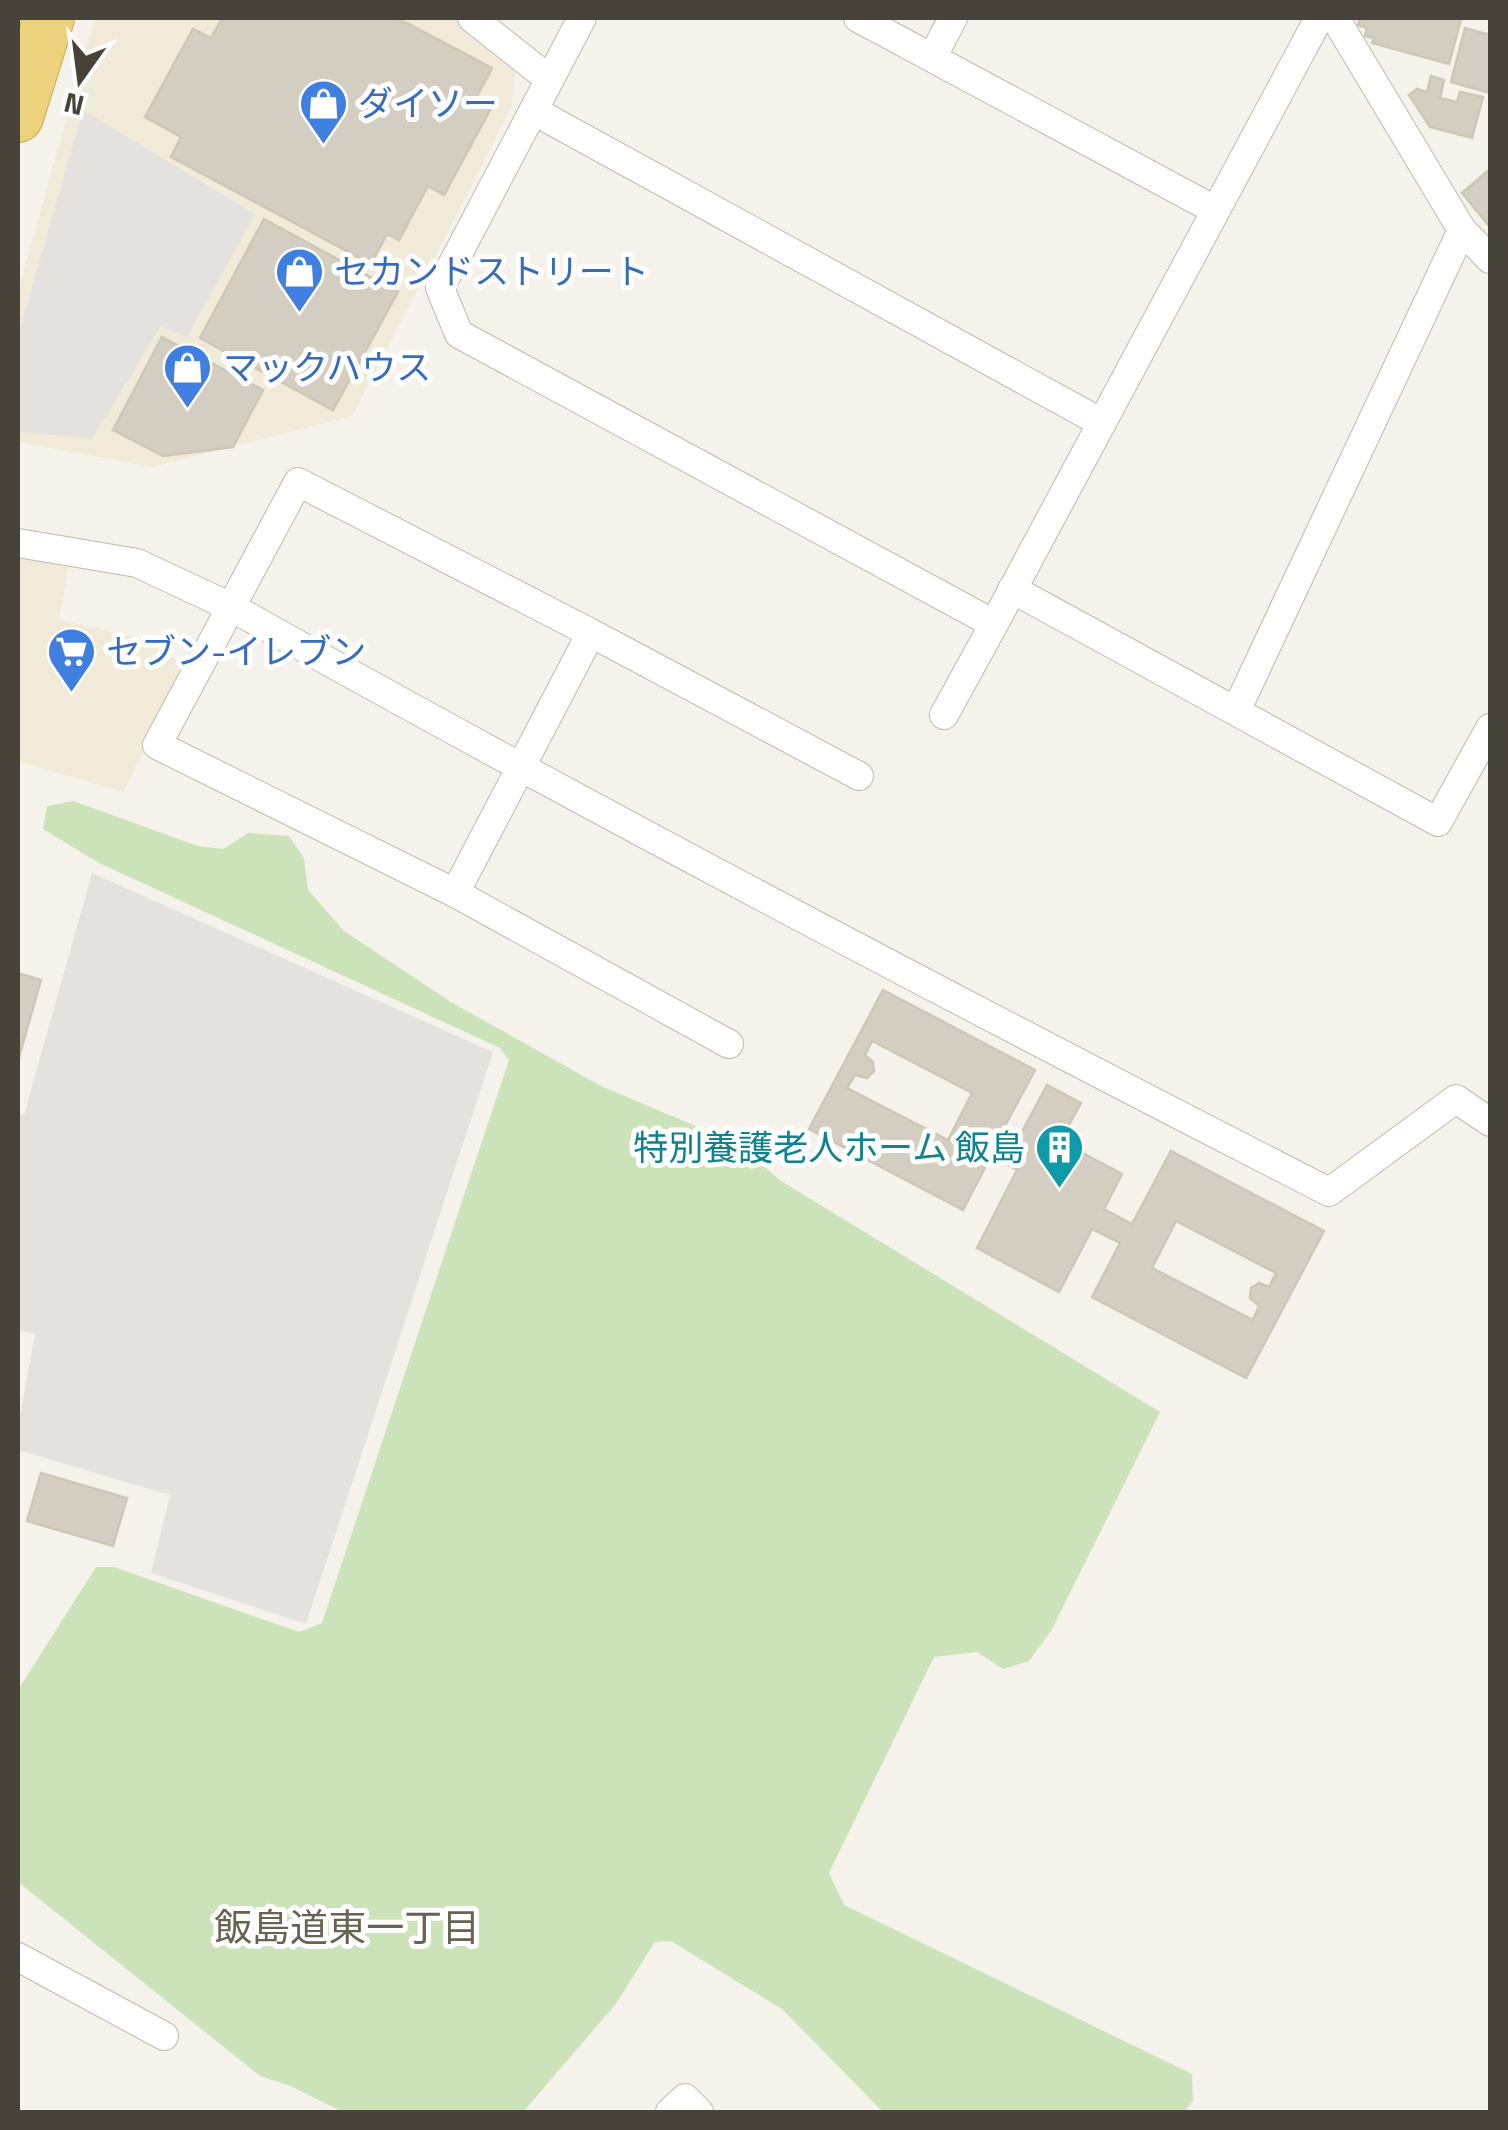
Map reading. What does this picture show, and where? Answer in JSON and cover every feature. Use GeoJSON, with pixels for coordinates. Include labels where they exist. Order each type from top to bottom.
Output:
{"type":"FeatureCollection","features":[{"type":"Feature","properties":{"kind":"highway"},"geometry":{"type":"LineString","coordinates":[[18,117],[49,18]]}},
{"type":"Feature","properties":{"kind":"street"},"geometry":{"type":"LineString","coordinates":[[472,18],[549,80]]}},
{"type":"Feature","properties":{"kind":"street"},"geometry":{"type":"LineString","coordinates":[[582,18],[440,288],[459,334],[994,624]]}},
{"type":"Feature","properties":{"kind":"street"},"geometry":{"type":"LineString","coordinates":[[858,18],[1215,210]]}},
{"type":"Feature","properties":{"kind":"street"},"geometry":{"type":"LineString","coordinates":[[933,56],[954,18]]}},
{"type":"Feature","properties":{"kind":"street"},"geometry":{"type":"LineString","coordinates":[[944,715],[1319,18]]}},
{"type":"Feature","properties":{"kind":"street"},"geometry":{"type":"LineString","coordinates":[[1335,18],[1462,230],[1490,260]]}},
{"type":"Feature","properties":{"kind":"street"},"geometry":{"type":"LineString","coordinates":[[534,110],[1102,423]]}},
{"type":"Feature","properties":{"kind":"street"},"geometry":{"type":"LineString","coordinates":[[1236,711],[1462,230]]}},
{"type":"Feature","properties":{"kind":"street"},"geometry":{"type":"LineString","coordinates":[[729,1044],[454,893],[157,745],[298,482],[592,632],[860,776]]}},
{"type":"Feature","properties":{"kind":"street"},"geometry":{"type":"LineString","coordinates":[[18,542],[137,563],[231,606],[521,770],[1329,1192],[1456,1099],[1490,1122]]}},
{"type":"Feature","properties":{"kind":"street"},"geometry":{"type":"LineString","coordinates":[[1012,589],[1438,822],[1490,728]]}},
{"type":"Feature","properties":{"kind":"street"},"geometry":{"type":"LineString","coordinates":[[454,893],[592,632]]}},
{"type":"Feature","properties":{"kind":"street"},"geometry":{"type":"LineString","coordinates":[[18,1957],[164,2036]]}},
{"type":"Feature","properties":{"kind":"street"},"geometry":{"type":"LineString","coordinates":[[670,2112],[685,2098],[699,2112]]}},
{"type":"Feature","properties":{"kind":"shaded area"},"geometry":{"type":"Polygon","coordinates":[[[95,18],[454,18],[515,72],[511,109],[352,416],[153,467],[18,442],[18,291],[95,18]]]}},
{"type":"Feature","properties":{"kind":"shaded area"},"geometry":{"type":"Polygon","coordinates":[[[83,110],[255,214],[187,337],[161,326],[92,439],[18,432],[18,336],[83,110]]]}},
{"type":"Feature","properties":{"kind":"shaded area"},"geometry":{"type":"Polygon","coordinates":[[[18,555],[69,565],[59,620],[144,639],[185,665],[123,792],[18,761],[18,555]]]}},
{"type":"Feature","properties":{"kind":"shaded area"},"geometry":{"type":"Polygon","coordinates":[[[92,873],[493,1052],[306,1624],[151,1573],[170,1495],[18,1450],[18,1428],[35,1334],[18,1330],[18,1114],[24,1115],[92,873]]]}},
{"type":"Feature","properties":{"kind":"green space"},"geometry":{"type":"Polygon","coordinates":[[[73,801],[198,846],[223,849],[248,833],[289,836],[304,858],[308,890],[344,931],[451,1002],[601,1086],[738,1144],[781,1181],[1160,1412],[1051,1631],[1029,1661],[1003,1669],[977,1652],[934,1657],[829,1873],[844,1905],[1192,2074],[1193,2101],[1184,2112],[883,2112],[782,2009],[671,1941],[655,1942],[615,2005],[523,2112],[343,2112],[291,2086],[260,2076],[18,1882],[18,1690],[96,1567],[114,1567],[299,1632],[322,1623],[509,1060],[500,1048],[99,863],[43,829],[47,806],[73,801]]]}},
{"type":"Feature","properties":{"kind":"building","name":"ダイソー"},"geometry":{"type":"Polygon","coordinates":[[[222,18],[397,18],[492,68],[475,100],[491,108],[444,195],[428,186],[399,240],[387,234],[371,264],[171,157],[181,137],[145,117],[193,29],[211,38],[222,18]]]}},
{"type":"Feature","properties":{"kind":"building"},"geometry":{"type":"Polygon","coordinates":[[[1360,18],[1461,19],[1449,64],[1372,43],[1374,38],[1365,36],[1367,28],[1358,25],[1360,18]]]}},
{"type":"Feature","properties":{"kind":"building"},"geometry":{"type":"Polygon","coordinates":[[[1465,28],[1490,35],[1490,93],[1451,82],[1465,28]]]}},
{"type":"Feature","properties":{"kind":"building"},"geometry":{"type":"Polygon","coordinates":[[[1431,76],[1444,80],[1440,98],[1457,102],[1460,92],[1483,97],[1472,138],[1430,127],[1409,95],[1417,89],[1427,92],[1431,76]]]}},
{"type":"Feature","properties":{"kind":"building"},"geometry":{"type":"Polygon","coordinates":[[[1490,169],[1490,227],[1462,193],[1490,169]]]}},
{"type":"Feature","properties":{"kind":"building","name":"セカンドストリート"},"geometry":{"type":"Polygon","coordinates":[[[264,219],[398,292],[333,410],[200,338],[264,219]]]}},
{"type":"Feature","properties":{"kind":"building","name":"マックハウス"},"geometry":{"type":"Polygon","coordinates":[[[162,337],[263,390],[233,447],[163,456],[113,430],[162,337]]]}},
{"type":"Feature","properties":{"kind":"building"},"geometry":{"type":"Polygon","coordinates":[[[18,973],[41,980],[18,1061],[18,973]]]}},
{"type":"Feature","properties":{"kind":"building","name":"特別養護老人ホーム 飯島"},"geometry":{"type":"Polygon","coordinates":[[[883,990],[1035,1070],[1000,1135],[1016,1143],[1047,1085],[1081,1103],[1060,1141],[1122,1174],[1104,1209],[1132,1224],[1171,1151],[1324,1231],[1246,1378],[1092,1297],[1120,1243],[1092,1229],[1059,1292],[977,1248],[1017,1170],[991,1156],[963,1210],[809,1129],[883,990]],[[872,1041],[865,1055],[873,1062],[874,1071],[867,1078],[855,1075],[847,1088],[948,1140],[972,1093],[872,1041]],[[1176,1221],[1152,1268],[1253,1320],[1259,1306],[1250,1298],[1251,1288],[1259,1283],[1269,1287],[1276,1273],[1176,1221]]]}},
{"type":"Feature","properties":{"kind":"building"},"geometry":{"type":"Polygon","coordinates":[[[41,1473],[127,1498],[113,1546],[27,1521],[41,1473]]]}},
{"type":"Feature","properties":{"kind":"place","name":"ダイソー"},"geometry":{"type":"Point","coordinates":[323,146]}},
{"type":"Feature","properties":{"kind":"place","name":"セカンドストリート"},"geometry":{"type":"Point","coordinates":[299,314]}},
{"type":"Feature","properties":{"kind":"place","name":"マックハウス"},"geometry":{"type":"Point","coordinates":[188,410]}},
{"type":"Feature","properties":{"kind":"place","name":"セブン-イレブン"},"geometry":{"type":"Point","coordinates":[71,694]}},
{"type":"Feature","properties":{"kind":"place","name":"特別養護老人ホーム 飯島"},"geometry":{"type":"Point","coordinates":[1060,1190]}},
{"type":"Feature","properties":{"kind":"district","name":"飯島道東一丁目"},"geometry":{"type":"Point","coordinates":[347,1928]}}]}
